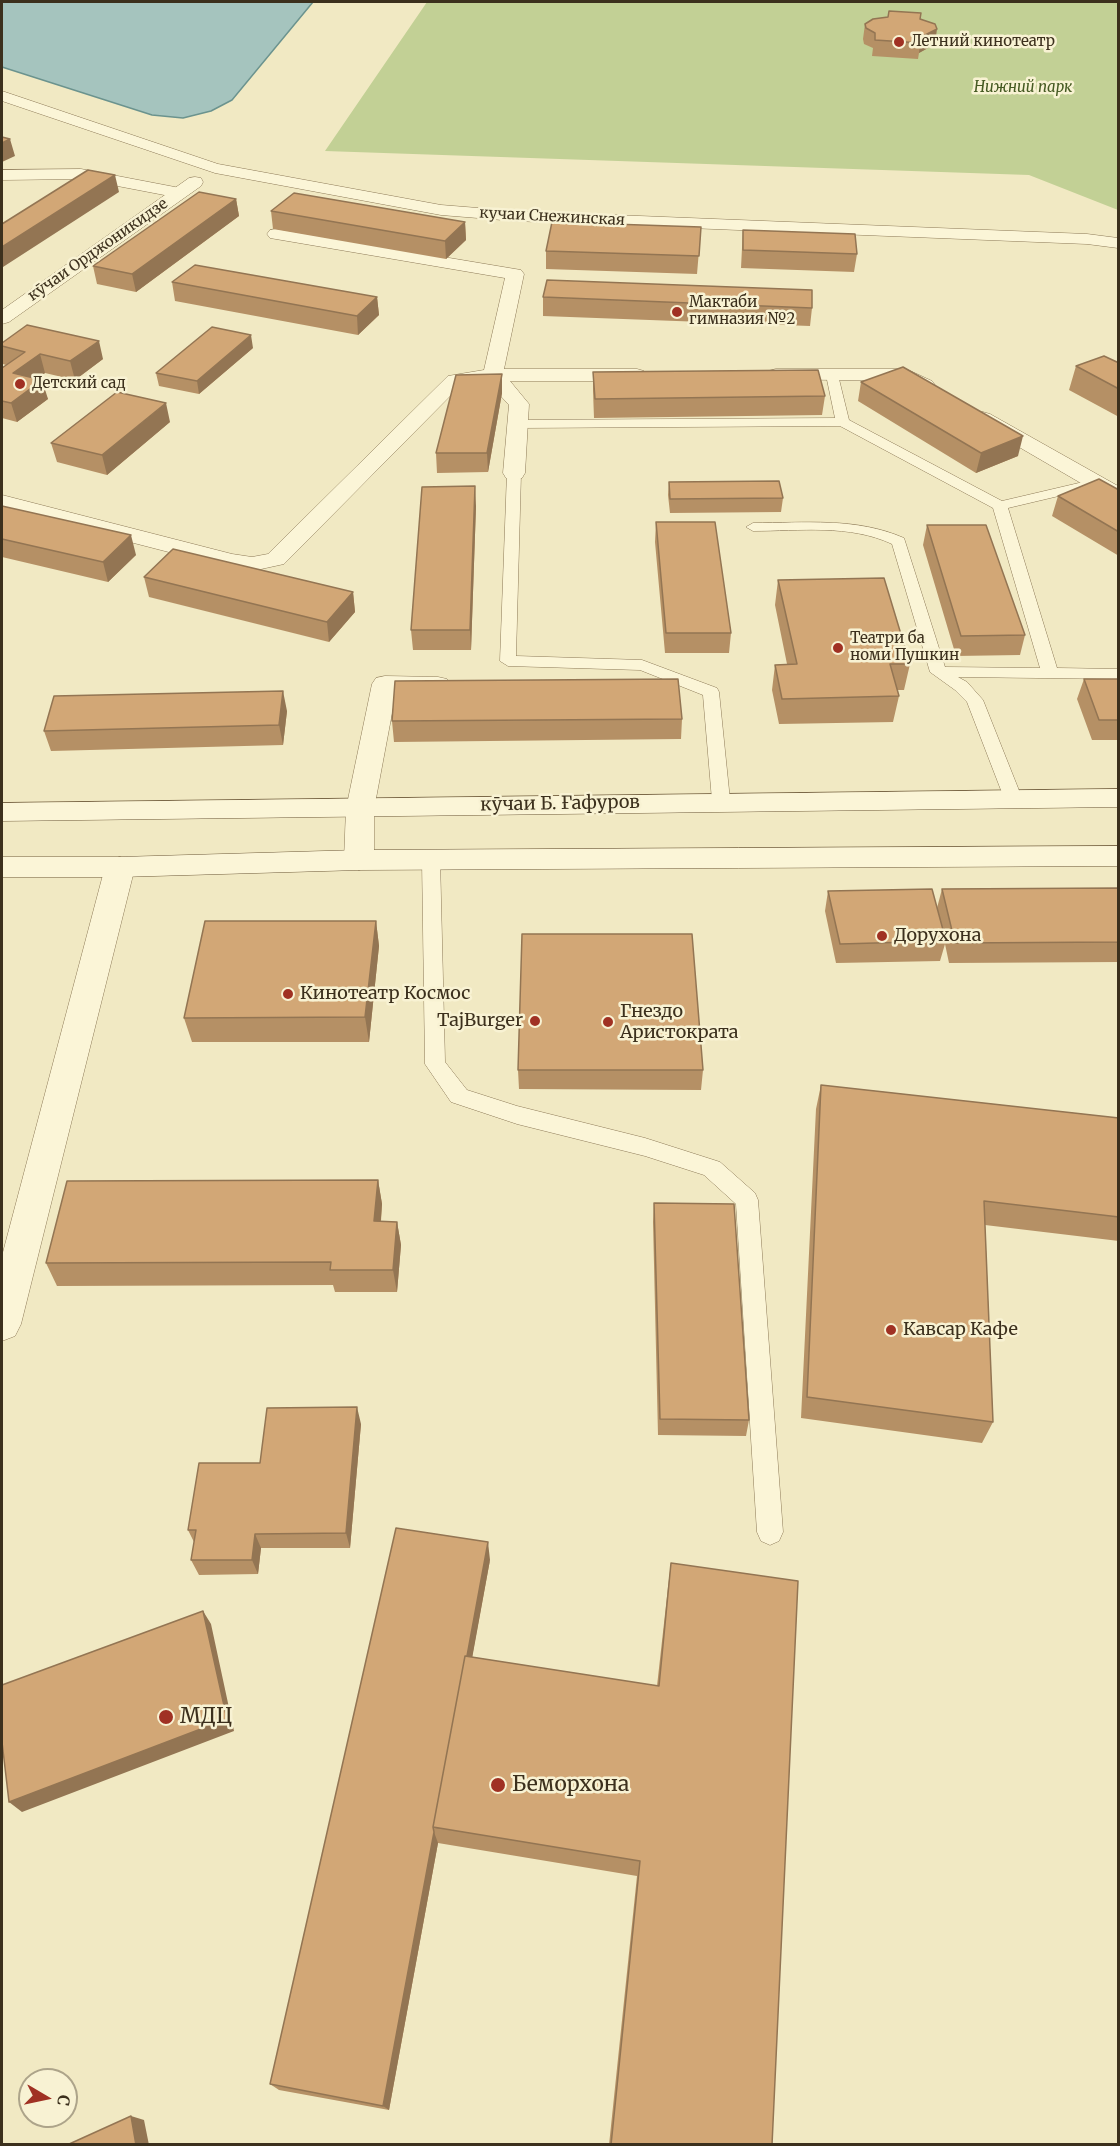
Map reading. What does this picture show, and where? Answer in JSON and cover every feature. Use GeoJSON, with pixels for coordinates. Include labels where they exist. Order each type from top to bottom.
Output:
{"type":"FeatureCollection","features":[{"type":"Feature","properties":{"kind":"street","name":"кучаи Снежинская"},"geometry":{"type":"LineString","coordinates":[[2,96],[215,168],[441,210],[515,216],[1087,239],[1119,243]]}},
{"type":"Feature","properties":{"kind":"street"},"geometry":{"type":"LineString","coordinates":[[2,175],[81,174],[180,193]]}},
{"type":"Feature","properties":{"kind":"street","name":"кӯчаи Орджоникидзе"},"geometry":{"type":"LineString","coordinates":[[2,318],[195,182]]}},
{"type":"Feature","properties":{"kind":"street"},"geometry":{"type":"LineString","coordinates":[[276,234],[515,274],[493,375]]}},
{"type":"Feature","properties":{"kind":"street"},"geometry":{"type":"LineString","coordinates":[[493,375],[519,405],[514,472]]}},
{"type":"Feature","properties":{"kind":"street"},"geometry":{"type":"LineString","coordinates":[[2,502],[231,561],[252,564],[276,559],[430,402],[455,380],[493,375],[656,375]]}},
{"type":"Feature","properties":{"kind":"street"},"geometry":{"type":"LineString","coordinates":[[762,375],[906,375],[946,397]]}},
{"type":"Feature","properties":{"kind":"street"},"geometry":{"type":"LineString","coordinates":[[966,409],[1119,495]]}},
{"type":"Feature","properties":{"kind":"street"},"geometry":{"type":"LineString","coordinates":[[359,860],[360,809],[385,684],[467,686]]}},
{"type":"Feature","properties":{"kind":"street"},"geometry":{"type":"LineString","coordinates":[[550,687],[645,688]]}},
{"type":"Feature","properties":{"kind":"street","name":"кӯчаи Б. Ғафуров"},"geometry":{"type":"LineString","coordinates":[[2,812],[360,809],[721,800],[1119,798]]}},
{"type":"Feature","properties":{"kind":"street"},"geometry":{"type":"LineString","coordinates":[[2,867],[120,867],[431,859],[1119,856]]}},
{"type":"Feature","properties":{"kind":"street"},"geometry":{"type":"LineString","coordinates":[[2,1324],[120,867]]}},
{"type":"Feature","properties":{"kind":"lane"},"geometry":{"type":"LineString","coordinates":[[832,375],[843,422]]}},
{"type":"Feature","properties":{"kind":"lane"},"geometry":{"type":"LineString","coordinates":[[518,424],[843,422],[1000,506],[1096,483]]}},
{"type":"Feature","properties":{"kind":"lane"},"geometry":{"type":"LineString","coordinates":[[514,472],[508,661],[642,664],[711,692],[721,800]]}},
{"type":"Feature","properties":{"kind":"lane"},"geometry":{"type":"LineString","coordinates":[[1000,506],[1050,674]]}},
{"type":"Feature","properties":{"kind":"lane"},"geometry":{"type":"LineString","coordinates":[[753,527],[851,528],[886,534],[899,541],[938,672],[961,686],[975,700],[1012,798]]}},
{"type":"Feature","properties":{"kind":"lane"},"geometry":{"type":"LineString","coordinates":[[938,672],[1119,674]]}},
{"type":"Feature","properties":{"kind":"lane"},"geometry":{"type":"LineString","coordinates":[[431,859],[435,1064],[459,1096],[518,1115],[645,1147],[712,1168],[747,1200],[770,1532]]}},
{"type":"Feature","properties":{"kind":"green space","name":"Нижний парк"},"geometry":{"type":"Polygon","coordinates":[[[427,2],[1118,2],[1118,210],[1029,175],[325,151],[427,2]]]}},
{"type":"Feature","properties":{"kind":"water"},"geometry":{"type":"Polygon","coordinates":[[[2,2],[313,2],[232,100],[211,111],[183,118],[152,115],[2,67],[2,2]]]}},
{"type":"Feature","properties":{"kind":"building"},"geometry":{"type":"Polygon","coordinates":[[[889,11],[921,13],[920,19],[935,24],[937,29],[921,37],[921,43],[875,40],[875,33],[866,28],[865,24],[873,19],[888,17],[889,11]]]}},
{"type":"Feature","properties":{"kind":"building"},"geometry":{"type":"Polygon","coordinates":[[[2,137],[10,139],[2,143],[2,137]]]}},
{"type":"Feature","properties":{"kind":"building"},"geometry":{"type":"Polygon","coordinates":[[[88,170],[115,175],[2,247],[2,224],[88,170]]]}},
{"type":"Feature","properties":{"kind":"building"},"geometry":{"type":"Polygon","coordinates":[[[199,192],[236,199],[132,274],[93,266],[199,192]]]}},
{"type":"Feature","properties":{"kind":"building"},"geometry":{"type":"Polygon","coordinates":[[[294,193],[465,222],[445,241],[271,211],[294,193]]]}},
{"type":"Feature","properties":{"kind":"building"},"geometry":{"type":"Polygon","coordinates":[[[552,222],[701,227],[699,256],[546,251],[552,222]]]}},
{"type":"Feature","properties":{"kind":"building"},"geometry":{"type":"Polygon","coordinates":[[[743,230],[855,234],[857,254],[743,250],[743,230]]]}},
{"type":"Feature","properties":{"kind":"building"},"geometry":{"type":"Polygon","coordinates":[[[195,265],[377,297],[357,316],[172,282],[195,265]]]}},
{"type":"Feature","properties":{"kind":"building"},"geometry":{"type":"Polygon","coordinates":[[[547,280],[812,290],[812,308],[543,297],[547,280]]]}},
{"type":"Feature","properties":{"kind":"building"},"geometry":{"type":"Polygon","coordinates":[[[27,325],[99,341],[70,361],[40,354],[13,373],[42,380],[11,403],[2,401],[2,368],[25,352],[2,346],[2,343],[27,325]]]}},
{"type":"Feature","properties":{"kind":"building"},"geometry":{"type":"Polygon","coordinates":[[[212,327],[251,335],[197,381],[156,373],[212,327]]]}},
{"type":"Feature","properties":{"kind":"building"},"geometry":{"type":"Polygon","coordinates":[[[1104,356],[1119,363],[1119,389],[1076,366],[1104,356]]]}},
{"type":"Feature","properties":{"kind":"building"},"geometry":{"type":"Polygon","coordinates":[[[903,367],[1023,436],[981,453],[861,382],[903,367]]]}},
{"type":"Feature","properties":{"kind":"building"},"geometry":{"type":"Polygon","coordinates":[[[818,370],[825,396],[595,399],[593,372],[818,370]]]}},
{"type":"Feature","properties":{"kind":"building"},"geometry":{"type":"Polygon","coordinates":[[[502,374],[487,453],[436,453],[456,375],[502,374]]]}},
{"type":"Feature","properties":{"kind":"building"},"geometry":{"type":"Polygon","coordinates":[[[117,392],[166,403],[102,455],[51,443],[117,392]]]}},
{"type":"Feature","properties":{"kind":"building"},"geometry":{"type":"Polygon","coordinates":[[[1099,479],[1119,490],[1119,532],[1058,496],[1099,479]]]}},
{"type":"Feature","properties":{"kind":"building"},"geometry":{"type":"Polygon","coordinates":[[[779,481],[783,498],[670,499],[669,482],[779,481]]]}},
{"type":"Feature","properties":{"kind":"building"},"geometry":{"type":"Polygon","coordinates":[[[475,486],[470,630],[411,630],[422,487],[475,486]]]}},
{"type":"Feature","properties":{"kind":"building"},"geometry":{"type":"Polygon","coordinates":[[[2,506],[131,535],[103,562],[2,539],[2,506]]]}},
{"type":"Feature","properties":{"kind":"building"},"geometry":{"type":"Polygon","coordinates":[[[656,522],[715,522],[731,633],[666,633],[656,522]]]}},
{"type":"Feature","properties":{"kind":"building"},"geometry":{"type":"Polygon","coordinates":[[[927,525],[986,525],[1025,635],[961,636],[927,525]]]}},
{"type":"Feature","properties":{"kind":"building"},"geometry":{"type":"Polygon","coordinates":[[[173,549],[353,592],[327,622],[144,577],[173,549]]]}},
{"type":"Feature","properties":{"kind":"building","name":"Театри ба номи Пушкин"},"geometry":{"type":"Polygon","coordinates":[[[884,578],[910,664],[890,664],[899,696],[782,699],[775,665],[797,664],[778,580],[884,578]]]}},
{"type":"Feature","properties":{"kind":"building"},"geometry":{"type":"Polygon","coordinates":[[[678,679],[682,719],[392,721],[395,681],[678,679]]]}},
{"type":"Feature","properties":{"kind":"building"},"geometry":{"type":"Polygon","coordinates":[[[1084,679],[1119,679],[1119,720],[1099,720],[1084,679]]]}},
{"type":"Feature","properties":{"kind":"building"},"geometry":{"type":"Polygon","coordinates":[[[283,691],[279,725],[44,731],[54,696],[283,691]]]}},
{"type":"Feature","properties":{"kind":"building"},"geometry":{"type":"Polygon","coordinates":[[[1119,888],[1119,942],[955,943],[942,889],[1119,888]]]}},
{"type":"Feature","properties":{"kind":"building"},"geometry":{"type":"Polygon","coordinates":[[[932,889],[946,941],[840,944],[828,891],[932,889]]]}},
{"type":"Feature","properties":{"kind":"building","name":"Кинотеатр Космос"},"geometry":{"type":"Polygon","coordinates":[[[205,921],[376,921],[365,1017],[184,1018],[205,921]]]}},
{"type":"Feature","properties":{"kind":"building","name":"Гнездо Аристократа"},"geometry":{"type":"Polygon","coordinates":[[[522,934],[692,934],[703,1070],[518,1070],[522,934]]]}},
{"type":"Feature","properties":{"kind":"building","name":"Кавсар Кафе"},"geometry":{"type":"Polygon","coordinates":[[[821,1085],[1119,1118],[1119,1217],[984,1201],[993,1422],[807,1397],[821,1085]]]}},
{"type":"Feature","properties":{"kind":"building"},"geometry":{"type":"Polygon","coordinates":[[[378,1180],[374,1221],[397,1222],[393,1270],[330,1270],[331,1262],[46,1263],[67,1181],[378,1180]]]}},
{"type":"Feature","properties":{"kind":"building"},"geometry":{"type":"Polygon","coordinates":[[[654,1203],[734,1204],[749,1420],[660,1419],[654,1203]]]}},
{"type":"Feature","properties":{"kind":"building"},"geometry":{"type":"Polygon","coordinates":[[[357,1407],[346,1533],[255,1534],[252,1560],[191,1560],[196,1530],[188,1530],[199,1463],[260,1463],[267,1408],[357,1407]]]}},
{"type":"Feature","properties":{"kind":"building"},"geometry":{"type":"Polygon","coordinates":[[[396,1528],[488,1542],[433,1827],[434,1832],[383,2106],[270,2084],[396,1528]]]}},
{"type":"Feature","properties":{"kind":"building"},"geometry":{"type":"Polygon","coordinates":[[[671,1563],[798,1581],[772,2145],[611,2145],[640,1861],[433,1827],[465,1656],[659,1686],[671,1563]]]}},
{"type":"Feature","properties":{"kind":"building"},"geometry":{"type":"Polygon","coordinates":[[[203,1611],[227,1719],[9,1802],[2,1742],[2,1685],[203,1611]]]}},
{"type":"Feature","properties":{"kind":"building"},"geometry":{"type":"Polygon","coordinates":[[[131,2116],[136,2145],[67,2145],[131,2116]]]}},
{"type":"Feature","properties":{"kind":"place","name":"Летний кинотеатр"},"geometry":{"type":"Point","coordinates":[899,42]}},
{"type":"Feature","properties":{"kind":"place","name":"Мактаби гимназия №2"},"geometry":{"type":"Point","coordinates":[677,312]}},
{"type":"Feature","properties":{"kind":"place","name":"Детский сад"},"geometry":{"type":"Point","coordinates":[20,384]}},
{"type":"Feature","properties":{"kind":"place","name":"Театри ба номи Пушкин"},"geometry":{"type":"Point","coordinates":[838,648]}},
{"type":"Feature","properties":{"kind":"place","name":"Дорухона"},"geometry":{"type":"Point","coordinates":[882,936]}},
{"type":"Feature","properties":{"kind":"place","name":"Кинотеатр Космос"},"geometry":{"type":"Point","coordinates":[288,994]}},
{"type":"Feature","properties":{"kind":"place","name":"TajBurger"},"geometry":{"type":"Point","coordinates":[535,1021]}},
{"type":"Feature","properties":{"kind":"place","name":"Гнездо Аристократа"},"geometry":{"type":"Point","coordinates":[608,1022]}},
{"type":"Feature","properties":{"kind":"place","name":"Кавсар Кафе"},"geometry":{"type":"Point","coordinates":[891,1330]}},
{"type":"Feature","properties":{"kind":"place","name":"МДЦ"},"geometry":{"type":"Point","coordinates":[166,1717]}},
{"type":"Feature","properties":{"kind":"place","name":"Беморхона"},"geometry":{"type":"Point","coordinates":[498,1785]}}]}
